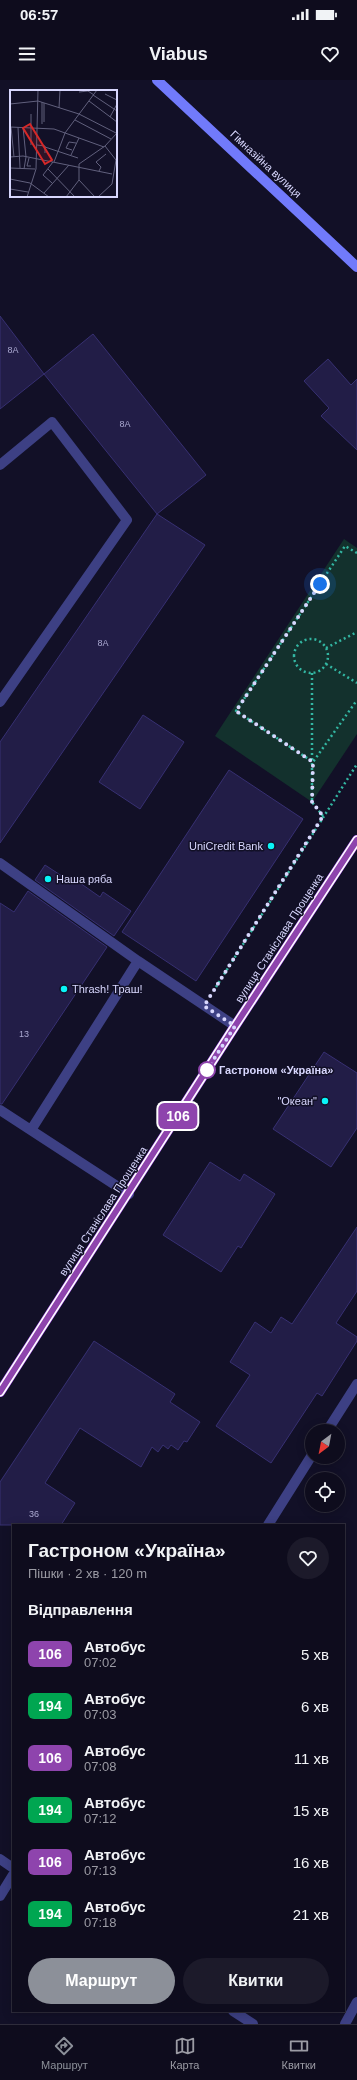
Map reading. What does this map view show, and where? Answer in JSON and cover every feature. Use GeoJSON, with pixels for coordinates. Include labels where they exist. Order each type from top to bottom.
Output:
{"type":"FeatureCollection","features":[{"type":"Feature","properties":{"kind":"main road","name":"вулиця Станіслава Прощенка"},"geometry":{"type":"LineString","coordinates":[[0,1392],[129,1194],[235,1026],[357,840]]}},
{"type":"Feature","properties":{"kind":"street","name":"Гімназійна вулиця"},"geometry":{"type":"LineString","coordinates":[[157,80],[357,267]]}},
{"type":"Feature","properties":{"kind":"street"},"geometry":{"type":"LineString","coordinates":[[0,465],[52,422],[127,520],[0,702]]}},
{"type":"Feature","properties":{"kind":"street"},"geometry":{"type":"LineString","coordinates":[[0,863],[138,961],[235,1026]]}},
{"type":"Feature","properties":{"kind":"street"},"geometry":{"type":"LineString","coordinates":[[32,1130],[138,961]]}},
{"type":"Feature","properties":{"kind":"street"},"geometry":{"type":"LineString","coordinates":[[0,1110],[129,1194]]}},
{"type":"Feature","properties":{"kind":"street"},"geometry":{"type":"LineString","coordinates":[[331,1424],[357,1384]]}},
{"type":"Feature","properties":{"kind":"street"},"geometry":{"type":"LineString","coordinates":[[269,1524],[306,1464]]}},
{"type":"Feature","properties":{"kind":"street"},"geometry":{"type":"LineString","coordinates":[[0,1859],[12,1867]]}},
{"type":"Feature","properties":{"kind":"street"},"geometry":{"type":"LineString","coordinates":[[0,1896],[12,1877]]}},
{"type":"Feature","properties":{"kind":"street"},"geometry":{"type":"LineString","coordinates":[[345,2024],[357,2002]]}},
{"type":"Feature","properties":{"kind":"street"},"geometry":{"type":"LineString","coordinates":[[235,2012],[253,2024]]}},
{"type":"Feature","properties":{"kind":"path"},"geometry":{"type":"LineString","coordinates":[[313,762],[236,711],[345,546],[357,553]]}},
{"type":"Feature","properties":{"kind":"path"},"geometry":{"type":"LineString","coordinates":[[326,648],[357,632]]}},
{"type":"Feature","properties":{"kind":"path"},"geometry":{"type":"LineString","coordinates":[[313,639],[323,643],[326,648],[328,653],[326,664],[321,670],[312,673],[302,670],[295,661],[294,656],[298,646],[302,642],[313,639]]}},
{"type":"Feature","properties":{"kind":"path"},"geometry":{"type":"LineString","coordinates":[[326,664],[357,683]]}},
{"type":"Feature","properties":{"kind":"path"},"geometry":{"type":"LineString","coordinates":[[312,673],[312,802],[323,816]]}},
{"type":"Feature","properties":{"kind":"path"},"geometry":{"type":"LineString","coordinates":[[313,762],[357,700]]}},
{"type":"Feature","properties":{"kind":"path"},"geometry":{"type":"LineString","coordinates":[[204,1006],[357,764]]}},
{"type":"Feature","properties":{"kind":"green space"},"geometry":{"type":"Polygon","coordinates":[[[344,539],[357,548],[357,734],[312,802],[215,736],[344,539]]]}},
{"type":"Feature","properties":{"kind":"building"},"geometry":{"type":"Polygon","coordinates":[[[0,316],[44,374],[0,409],[0,316]]]}},
{"type":"Feature","properties":{"kind":"building"},"geometry":{"type":"Polygon","coordinates":[[[93,334],[206,475],[157,514],[44,374],[93,334]]]}},
{"type":"Feature","properties":{"kind":"building"},"geometry":{"type":"Polygon","coordinates":[[[328,359],[351,385],[357,379],[357,450],[321,416],[329,408],[304,381],[328,359]]]}},
{"type":"Feature","properties":{"kind":"building"},"geometry":{"type":"Polygon","coordinates":[[[157,514],[205,545],[0,843],[0,742],[157,514]]]}},
{"type":"Feature","properties":{"kind":"building"},"geometry":{"type":"Polygon","coordinates":[[[143,715],[184,742],[140,809],[99,782],[143,715]]]}},
{"type":"Feature","properties":{"kind":"building"},"geometry":{"type":"Polygon","coordinates":[[[229,770],[303,819],[196,981],[122,932],[229,770]]]}},
{"type":"Feature","properties":{"kind":"building"},"geometry":{"type":"Polygon","coordinates":[[[45,865],[68,880],[70,876],[100,897],[103,892],[131,911],[114,936],[35,880],[45,865]]]}},
{"type":"Feature","properties":{"kind":"building"},"geometry":{"type":"Polygon","coordinates":[[[28,891],[107,947],[2,1104],[0,1104],[0,903],[14,912],[28,891]]]}},
{"type":"Feature","properties":{"kind":"building","name":"\"Океан\""},"geometry":{"type":"Polygon","coordinates":[[[324,1052],[357,1073],[357,1128],[331,1167],[273,1129],[324,1052]]]}},
{"type":"Feature","properties":{"kind":"building"},"geometry":{"type":"Polygon","coordinates":[[[210,1162],[240,1181],[244,1174],[275,1194],[241,1248],[238,1246],[221,1272],[163,1235],[210,1162]]]}},
{"type":"Feature","properties":{"kind":"building"},"geometry":{"type":"Polygon","coordinates":[[[357,1227],[357,1291],[336,1323],[357,1337],[357,1341],[322,1396],[317,1393],[271,1463],[216,1426],[250,1375],[230,1362],[255,1322],[271,1333],[281,1317],[292,1324],[357,1227]]]}},
{"type":"Feature","properties":{"kind":"building"},"geometry":{"type":"Polygon","coordinates":[[[94,1341],[175,1394],[170,1402],[200,1422],[187,1442],[184,1441],[178,1450],[171,1445],[168,1449],[163,1445],[158,1452],[152,1447],[141,1467],[80,1428],[45,1483],[75,1503],[62,1524],[0,1525],[0,1482],[94,1341]]]}},
{"type":"Feature","properties":{"kind":"bus line","name":"106"},"geometry":{"type":"LineString","coordinates":[[0,1392],[129,1194],[235,1026],[357,840]]}},
{"type":"Feature","properties":{"kind":"place","name":"UniCredit Bank"},"geometry":{"type":"Point","coordinates":[271,846]}},
{"type":"Feature","properties":{"kind":"place","name":"Наша ряба"},"geometry":{"type":"Point","coordinates":[48,879]}},
{"type":"Feature","properties":{"kind":"place","name":"Thrash! Траш!"},"geometry":{"type":"Point","coordinates":[64,989]}},
{"type":"Feature","properties":{"kind":"place","name":"Гастроном «Україна»"},"geometry":{"type":"Point","coordinates":[207,1070]}},
{"type":"Feature","properties":{"kind":"place","name":"\"Океан\""},"geometry":{"type":"Point","coordinates":[325,1101]}},
{"type":"Feature","properties":{"kind":"route"},"geometry":{"type":"LineString","coordinates":[[207,1070],[235,1026],[204,1006],[323,816],[312,802],[313,762],[236,711],[320,584]]}}]}
